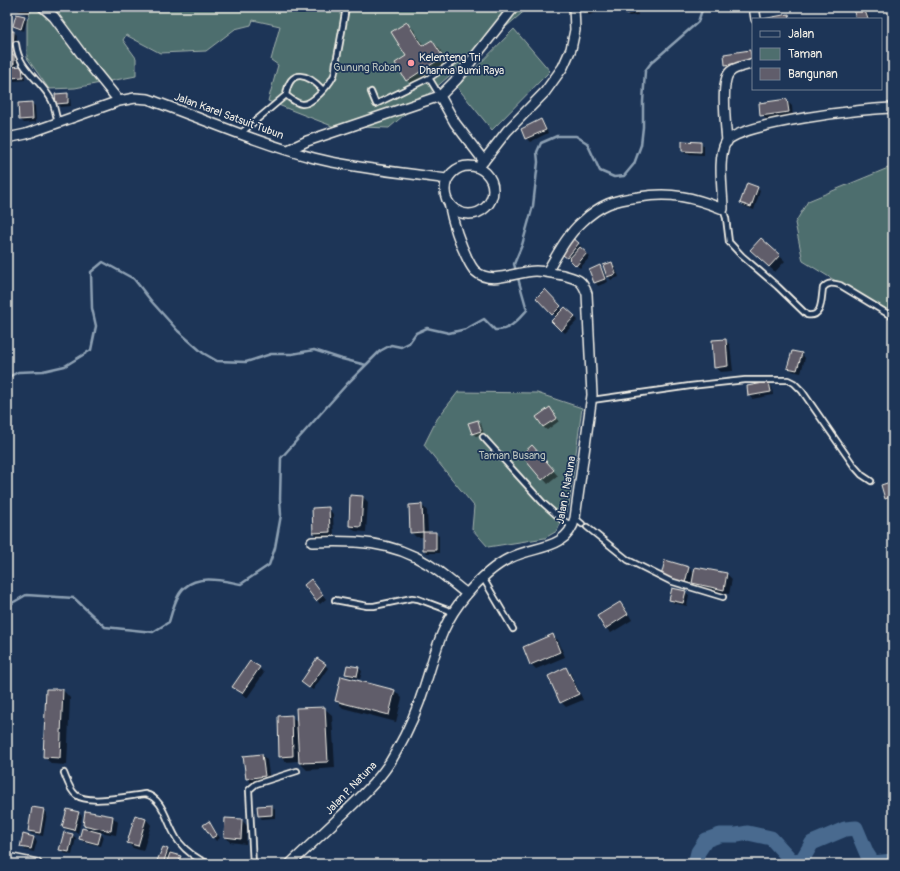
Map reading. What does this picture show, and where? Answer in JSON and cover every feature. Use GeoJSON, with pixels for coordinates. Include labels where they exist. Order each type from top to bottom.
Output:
{"type":"FeatureCollection","features":[{"type":"Feature","properties":{"kind":"street"},"geometry":{"type":"LineString","coordinates":[[43,7],[54,17],[119,101]]}},
{"type":"Feature","properties":{"kind":"street"},"geometry":{"type":"LineString","coordinates":[[288,150],[307,141],[440,96],[457,79],[514,7]]}},
{"type":"Feature","properties":{"kind":"street"},"geometry":{"type":"LineString","coordinates":[[440,96],[455,123],[482,164],[494,188],[491,200],[483,210],[471,215],[458,212],[449,203],[444,192],[446,179],[455,169],[467,165],[482,164],[507,131],[545,92],[563,66],[571,49],[575,30],[574,7]]}},
{"type":"Feature","properties":{"kind":"street"},"geometry":{"type":"LineString","coordinates":[[754,7],[756,18]]}},
{"type":"Feature","properties":{"kind":"street"},"geometry":{"type":"LineString","coordinates":[[547,272],[571,234],[581,222],[599,208],[617,200],[659,194],[686,197],[723,209],[721,180],[722,154],[727,142],[724,89],[725,80],[729,72],[735,68],[752,63]]}},
{"type":"Feature","properties":{"kind":"street","name":"Jalan Karel Satsuit Tubun"},"geometry":{"type":"LineString","coordinates":[[7,138],[26,134],[119,101],[135,98],[148,99],[288,150],[336,163],[446,179]]}},
{"type":"Feature","properties":{"kind":"street"},"geometry":{"type":"LineString","coordinates":[[727,142],[735,136],[748,131],[804,118],[893,108]]}},
{"type":"Feature","properties":{"kind":"street","name":"Jalan P. Natuna"},"geometry":{"type":"LineString","coordinates":[[290,864],[364,795],[391,762],[412,718],[435,650],[453,612],[468,594],[494,568],[511,557],[561,541],[577,523],[592,400],[587,294],[585,287],[577,278],[547,272],[522,272],[490,278],[484,277],[474,270],[462,248],[453,226],[449,203]]}},
{"type":"Feature","properties":{"kind":"street"},"geometry":{"type":"LineString","coordinates":[[312,542],[360,541],[402,551],[428,564],[468,594]]}},
{"type":"Feature","properties":{"kind":"street"},"geometry":{"type":"LineString","coordinates":[[7,858],[37,864]]}},
{"type":"Feature","properties":{"kind":"lane"},"geometry":{"type":"LineString","coordinates":[[286,95],[294,102],[303,104],[313,100],[334,76],[335,63],[339,52],[346,7]]}},
{"type":"Feature","properties":{"kind":"lane"},"geometry":{"type":"LineString","coordinates":[[16,44],[17,55],[27,71],[46,92],[52,102],[58,123]]}},
{"type":"Feature","properties":{"kind":"lane"},"geometry":{"type":"LineString","coordinates":[[371,92],[376,104],[429,78],[458,59]]}},
{"type":"Feature","properties":{"kind":"lane"},"geometry":{"type":"LineString","coordinates":[[241,133],[286,95],[290,80],[297,76],[304,77],[315,82],[323,90]]}},
{"type":"Feature","properties":{"kind":"lane"},"geometry":{"type":"LineString","coordinates":[[429,78],[440,96]]}},
{"type":"Feature","properties":{"kind":"lane"},"geometry":{"type":"LineString","coordinates":[[723,209],[726,218],[729,242],[742,256],[777,286],[807,316],[817,314],[820,309],[823,288],[832,283],[840,285],[893,317]]}},
{"type":"Feature","properties":{"kind":"lane"},"geometry":{"type":"LineString","coordinates":[[592,400],[745,380],[788,380],[794,383],[802,391],[854,466],[862,475],[871,481]]}},
{"type":"Feature","properties":{"kind":"lane"},"geometry":{"type":"LineString","coordinates":[[483,437],[544,504],[561,519],[577,523]]}},
{"type":"Feature","properties":{"kind":"lane"},"geometry":{"type":"LineString","coordinates":[[587,527],[628,560],[670,581],[723,597]]}},
{"type":"Feature","properties":{"kind":"lane"},"geometry":{"type":"LineString","coordinates":[[483,578],[513,629]]}},
{"type":"Feature","properties":{"kind":"lane"},"geometry":{"type":"LineString","coordinates":[[335,600],[374,606],[412,598],[453,612]]}},
{"type":"Feature","properties":{"kind":"lane"},"geometry":{"type":"LineString","coordinates":[[253,864],[249,790],[256,784],[297,771]]}},
{"type":"Feature","properties":{"kind":"lane"},"geometry":{"type":"LineString","coordinates":[[64,773],[69,786],[75,794],[81,798],[91,799],[145,794],[151,795],[159,802],[170,827],[179,842],[190,853],[209,864]]}},
{"type":"Feature","properties":{"kind":"green space","name":"Gunung Roban"},"geometry":{"type":"Polygon","coordinates":[[[32,7],[529,7],[389,128],[332,126],[268,101],[278,65],[271,60],[280,26],[253,20],[251,25],[235,29],[206,51],[160,53],[126,35],[123,40],[136,58],[136,76],[75,88],[49,89],[27,58],[27,21],[32,7]]]}},
{"type":"Feature","properties":{"kind":"green space"},"geometry":{"type":"Polygon","coordinates":[[[514,29],[550,71],[492,130],[457,87],[514,29]]]}},
{"type":"Feature","properties":{"kind":"green space"},"geometry":{"type":"Polygon","coordinates":[[[893,166],[893,316],[803,261],[795,223],[808,201],[893,166]]]}},
{"type":"Feature","properties":{"kind":"green space","name":"Taman Busang"},"geometry":{"type":"Polygon","coordinates":[[[458,392],[537,393],[582,408],[569,505],[557,531],[545,538],[488,547],[472,529],[474,506],[424,445],[437,419],[458,392]]]}},
{"type":"Feature","properties":{"kind":"building"},"geometry":{"type":"Polygon","coordinates":[[[583,7],[598,7],[598,8],[584,12],[583,7]]]}},
{"type":"Feature","properties":{"kind":"building"},"geometry":{"type":"Polygon","coordinates":[[[623,7],[634,7],[635,12],[625,14],[623,7]]]}},
{"type":"Feature","properties":{"kind":"building"},"geometry":{"type":"Polygon","coordinates":[[[864,8],[868,18],[856,18],[854,12],[864,8]]]}},
{"type":"Feature","properties":{"kind":"building"},"geometry":{"type":"Polygon","coordinates":[[[16,14],[25,16],[21,29],[13,26],[16,14]]]}},
{"type":"Feature","properties":{"kind":"building"},"geometry":{"type":"Polygon","coordinates":[[[789,14],[790,18],[767,18],[789,14]]]}},
{"type":"Feature","properties":{"kind":"building"},"geometry":{"type":"Polygon","coordinates":[[[407,22],[422,46],[432,40],[443,57],[406,81],[395,63],[406,56],[391,32],[407,22]]]}},
{"type":"Feature","properties":{"kind":"building"},"geometry":{"type":"Polygon","coordinates":[[[7,31],[14,31],[13,46],[7,46],[7,31]]]}},
{"type":"Feature","properties":{"kind":"building"},"geometry":{"type":"Polygon","coordinates":[[[7,47],[15,47],[15,53],[7,53],[7,47]]]}},
{"type":"Feature","properties":{"kind":"building"},"geometry":{"type":"Polygon","coordinates":[[[750,50],[752,61],[725,65],[724,54],[750,50]]]}},
{"type":"Feature","properties":{"kind":"building"},"geometry":{"type":"Polygon","coordinates":[[[7,55],[14,55],[14,64],[7,64],[7,55]]]}},
{"type":"Feature","properties":{"kind":"building"},"geometry":{"type":"Polygon","coordinates":[[[22,66],[23,77],[10,78],[10,67],[22,66]]]}},
{"type":"Feature","properties":{"kind":"building"},"geometry":{"type":"Polygon","coordinates":[[[68,93],[68,103],[56,104],[55,94],[68,93]]]}},
{"type":"Feature","properties":{"kind":"building"},"geometry":{"type":"Polygon","coordinates":[[[787,99],[789,112],[760,116],[759,103],[787,99]]]}},
{"type":"Feature","properties":{"kind":"building"},"geometry":{"type":"Polygon","coordinates":[[[32,102],[33,119],[19,120],[18,103],[32,102]]]}},
{"type":"Feature","properties":{"kind":"building"},"geometry":{"type":"Polygon","coordinates":[[[541,119],[546,130],[525,139],[521,129],[541,119]]]}},
{"type":"Feature","properties":{"kind":"building"},"geometry":{"type":"Polygon","coordinates":[[[682,141],[701,142],[701,152],[682,151],[682,141]]]}},
{"type":"Feature","properties":{"kind":"building"},"geometry":{"type":"Polygon","coordinates":[[[747,183],[758,187],[751,207],[740,203],[747,183]]]}},
{"type":"Feature","properties":{"kind":"building"},"geometry":{"type":"Polygon","coordinates":[[[573,238],[579,243],[567,258],[560,253],[573,238]]]}},
{"type":"Feature","properties":{"kind":"building"},"geometry":{"type":"Polygon","coordinates":[[[761,238],[780,255],[769,267],[750,250],[761,238]]]}},
{"type":"Feature","properties":{"kind":"building"},"geometry":{"type":"Polygon","coordinates":[[[580,247],[587,253],[576,266],[569,259],[580,247]]]}},
{"type":"Feature","properties":{"kind":"building"},"geometry":{"type":"Polygon","coordinates":[[[612,262],[616,274],[607,277],[603,265],[612,262]]]}},
{"type":"Feature","properties":{"kind":"building"},"geometry":{"type":"Polygon","coordinates":[[[600,265],[605,279],[594,283],[589,270],[600,265]]]}},
{"type":"Feature","properties":{"kind":"building"},"geometry":{"type":"Polygon","coordinates":[[[545,289],[561,306],[552,315],[536,298],[545,289]]]}},
{"type":"Feature","properties":{"kind":"building"},"geometry":{"type":"Polygon","coordinates":[[[565,307],[575,316],[561,331],[551,321],[565,307]]]}},
{"type":"Feature","properties":{"kind":"building"},"geometry":{"type":"Polygon","coordinates":[[[726,339],[728,366],[714,368],[712,340],[726,339]]]}},
{"type":"Feature","properties":{"kind":"building"},"geometry":{"type":"Polygon","coordinates":[[[792,351],[802,353],[797,370],[787,368],[792,351]]]}},
{"type":"Feature","properties":{"kind":"building"},"geometry":{"type":"Polygon","coordinates":[[[769,382],[771,392],[748,396],[747,386],[769,382]]]}},
{"type":"Feature","properties":{"kind":"building"},"geometry":{"type":"Polygon","coordinates":[[[550,407],[557,418],[543,427],[536,417],[550,407]]]}},
{"type":"Feature","properties":{"kind":"building"},"geometry":{"type":"Polygon","coordinates":[[[478,420],[481,431],[472,434],[468,423],[478,420]]]}},
{"type":"Feature","properties":{"kind":"building"},"geometry":{"type":"Polygon","coordinates":[[[532,445],[554,470],[542,480],[521,455],[532,445]]]}},
{"type":"Feature","properties":{"kind":"building"},"geometry":{"type":"Polygon","coordinates":[[[893,481],[893,496],[885,499],[881,485],[893,481]]]}},
{"type":"Feature","properties":{"kind":"building"},"geometry":{"type":"Polygon","coordinates":[[[350,495],[363,496],[361,527],[349,526],[350,495]]]}},
{"type":"Feature","properties":{"kind":"building"},"geometry":{"type":"Polygon","coordinates":[[[422,504],[423,532],[410,533],[409,505],[422,504]]]}},
{"type":"Feature","properties":{"kind":"building"},"geometry":{"type":"Polygon","coordinates":[[[329,507],[330,532],[313,533],[312,508],[329,507]]]}},
{"type":"Feature","properties":{"kind":"building"},"geometry":{"type":"Polygon","coordinates":[[[423,532],[436,532],[436,550],[423,550],[423,532]]]}},
{"type":"Feature","properties":{"kind":"building"},"geometry":{"type":"Polygon","coordinates":[[[665,560],[689,567],[685,583],[661,576],[665,560]]]}},
{"type":"Feature","properties":{"kind":"building"},"geometry":{"type":"Polygon","coordinates":[[[695,567],[727,573],[724,590],[692,583],[695,567]]]}},
{"type":"Feature","properties":{"kind":"building"},"geometry":{"type":"Polygon","coordinates":[[[311,579],[323,595],[316,601],[304,585],[311,579]]]}},
{"type":"Feature","properties":{"kind":"building"},"geometry":{"type":"Polygon","coordinates":[[[672,588],[686,591],[683,603],[669,600],[672,588]]]}},
{"type":"Feature","properties":{"kind":"building"},"geometry":{"type":"Polygon","coordinates":[[[620,602],[628,614],[605,629],[597,616],[620,602]]]}},
{"type":"Feature","properties":{"kind":"building"},"geometry":{"type":"Polygon","coordinates":[[[553,634],[560,652],[530,665],[523,647],[553,634]]]}},
{"type":"Feature","properties":{"kind":"building"},"geometry":{"type":"Polygon","coordinates":[[[317,658],[326,664],[309,688],[301,682],[317,658]]]}},
{"type":"Feature","properties":{"kind":"building"},"geometry":{"type":"Polygon","coordinates":[[[250,661],[260,667],[242,693],[232,687],[250,661]]]}},
{"type":"Feature","properties":{"kind":"building"},"geometry":{"type":"Polygon","coordinates":[[[347,665],[359,667],[357,676],[345,674],[347,665]]]}},
{"type":"Feature","properties":{"kind":"building"},"geometry":{"type":"Polygon","coordinates":[[[566,667],[579,694],[560,703],[548,676],[566,667]]]}},
{"type":"Feature","properties":{"kind":"building"},"geometry":{"type":"Polygon","coordinates":[[[341,676],[395,690],[389,715],[335,701],[341,676]]]}},
{"type":"Feature","properties":{"kind":"building"},"geometry":{"type":"Polygon","coordinates":[[[46,689],[63,689],[60,758],[43,757],[46,689]]]}},
{"type":"Feature","properties":{"kind":"building"},"geometry":{"type":"Polygon","coordinates":[[[325,707],[328,762],[299,763],[296,708],[325,707]]]}},
{"type":"Feature","properties":{"kind":"building"},"geometry":{"type":"Polygon","coordinates":[[[292,715],[293,756],[279,757],[278,716],[292,715]]]}},
{"type":"Feature","properties":{"kind":"building"},"geometry":{"type":"Polygon","coordinates":[[[262,754],[265,776],[246,779],[243,756],[262,754]]]}},
{"type":"Feature","properties":{"kind":"building"},"geometry":{"type":"Polygon","coordinates":[[[272,805],[272,815],[258,816],[257,806],[272,805]]]}},
{"type":"Feature","properties":{"kind":"building"},"geometry":{"type":"Polygon","coordinates":[[[32,807],[44,809],[40,833],[28,831],[32,807]]]}},
{"type":"Feature","properties":{"kind":"building"},"geometry":{"type":"Polygon","coordinates":[[[67,809],[79,812],[74,830],[62,827],[67,809]]]}},
{"type":"Feature","properties":{"kind":"building"},"geometry":{"type":"Polygon","coordinates":[[[85,811],[113,816],[111,831],[83,825],[85,811]]]}},
{"type":"Feature","properties":{"kind":"building"},"geometry":{"type":"Polygon","coordinates":[[[135,815],[146,819],[138,846],[127,843],[135,815]]]}},
{"type":"Feature","properties":{"kind":"building"},"geometry":{"type":"Polygon","coordinates":[[[225,818],[242,819],[241,839],[224,837],[225,818]]]}},
{"type":"Feature","properties":{"kind":"building"},"geometry":{"type":"Polygon","coordinates":[[[209,821],[217,835],[212,838],[203,825],[209,821]]]}},
{"type":"Feature","properties":{"kind":"building"},"geometry":{"type":"Polygon","coordinates":[[[82,828],[101,833],[98,844],[79,839],[82,828]]]}},
{"type":"Feature","properties":{"kind":"building"},"geometry":{"type":"Polygon","coordinates":[[[64,832],[73,834],[69,852],[59,850],[64,832]]]}},
{"type":"Feature","properties":{"kind":"building"},"geometry":{"type":"Polygon","coordinates":[[[23,834],[34,837],[31,849],[20,847],[23,834]]]}},
{"type":"Feature","properties":{"kind":"building"},"geometry":{"type":"Polygon","coordinates":[[[163,847],[168,849],[163,864],[156,863],[163,847]]]}},
{"type":"Feature","properties":{"kind":"building"},"geometry":{"type":"Polygon","coordinates":[[[170,853],[181,856],[178,864],[166,864],[170,853]]]}},
{"type":"Feature","properties":{"kind":"waterway"},"geometry":{"type":"LineString","coordinates":[[7,606],[26,595],[74,598],[105,627],[153,632],[169,622],[181,591],[190,584],[204,580],[219,580],[241,584],[269,565],[275,548],[281,515],[281,458],[347,384],[380,351],[391,345],[401,347],[409,343],[416,333],[427,328],[449,333],[466,329],[484,319],[495,330],[500,330],[509,327],[520,318],[527,310],[514,264],[522,245],[533,206],[538,162],[537,152],[541,143],[557,136],[576,136],[587,143],[600,171],[614,177],[624,176],[634,164],[641,145],[645,71],[651,63],[698,22],[703,7]]}},
{"type":"Feature","properties":{"kind":"waterway"},"geometry":{"type":"LineString","coordinates":[[7,378],[18,372],[43,371],[65,366],[91,350],[96,326],[92,308],[91,272],[103,262],[134,279],[178,331],[203,353],[217,361],[246,362],[271,354],[292,354],[314,350],[366,365]]}},
{"type":"Feature","properties":{"kind":"waterway"},"geometry":{"type":"LineString","coordinates":[[695,864],[698,852],[706,840],[720,835],[737,835],[748,833],[771,838],[792,861],[802,860],[812,843],[845,829],[856,828],[867,854],[873,863],[893,861]]}},
{"type":"Feature","properties":{"kind":"place","name":"Kelenteng Tri Dharma Bumi Raya"},"geometry":{"type":"Point","coordinates":[411,63]}}]}
